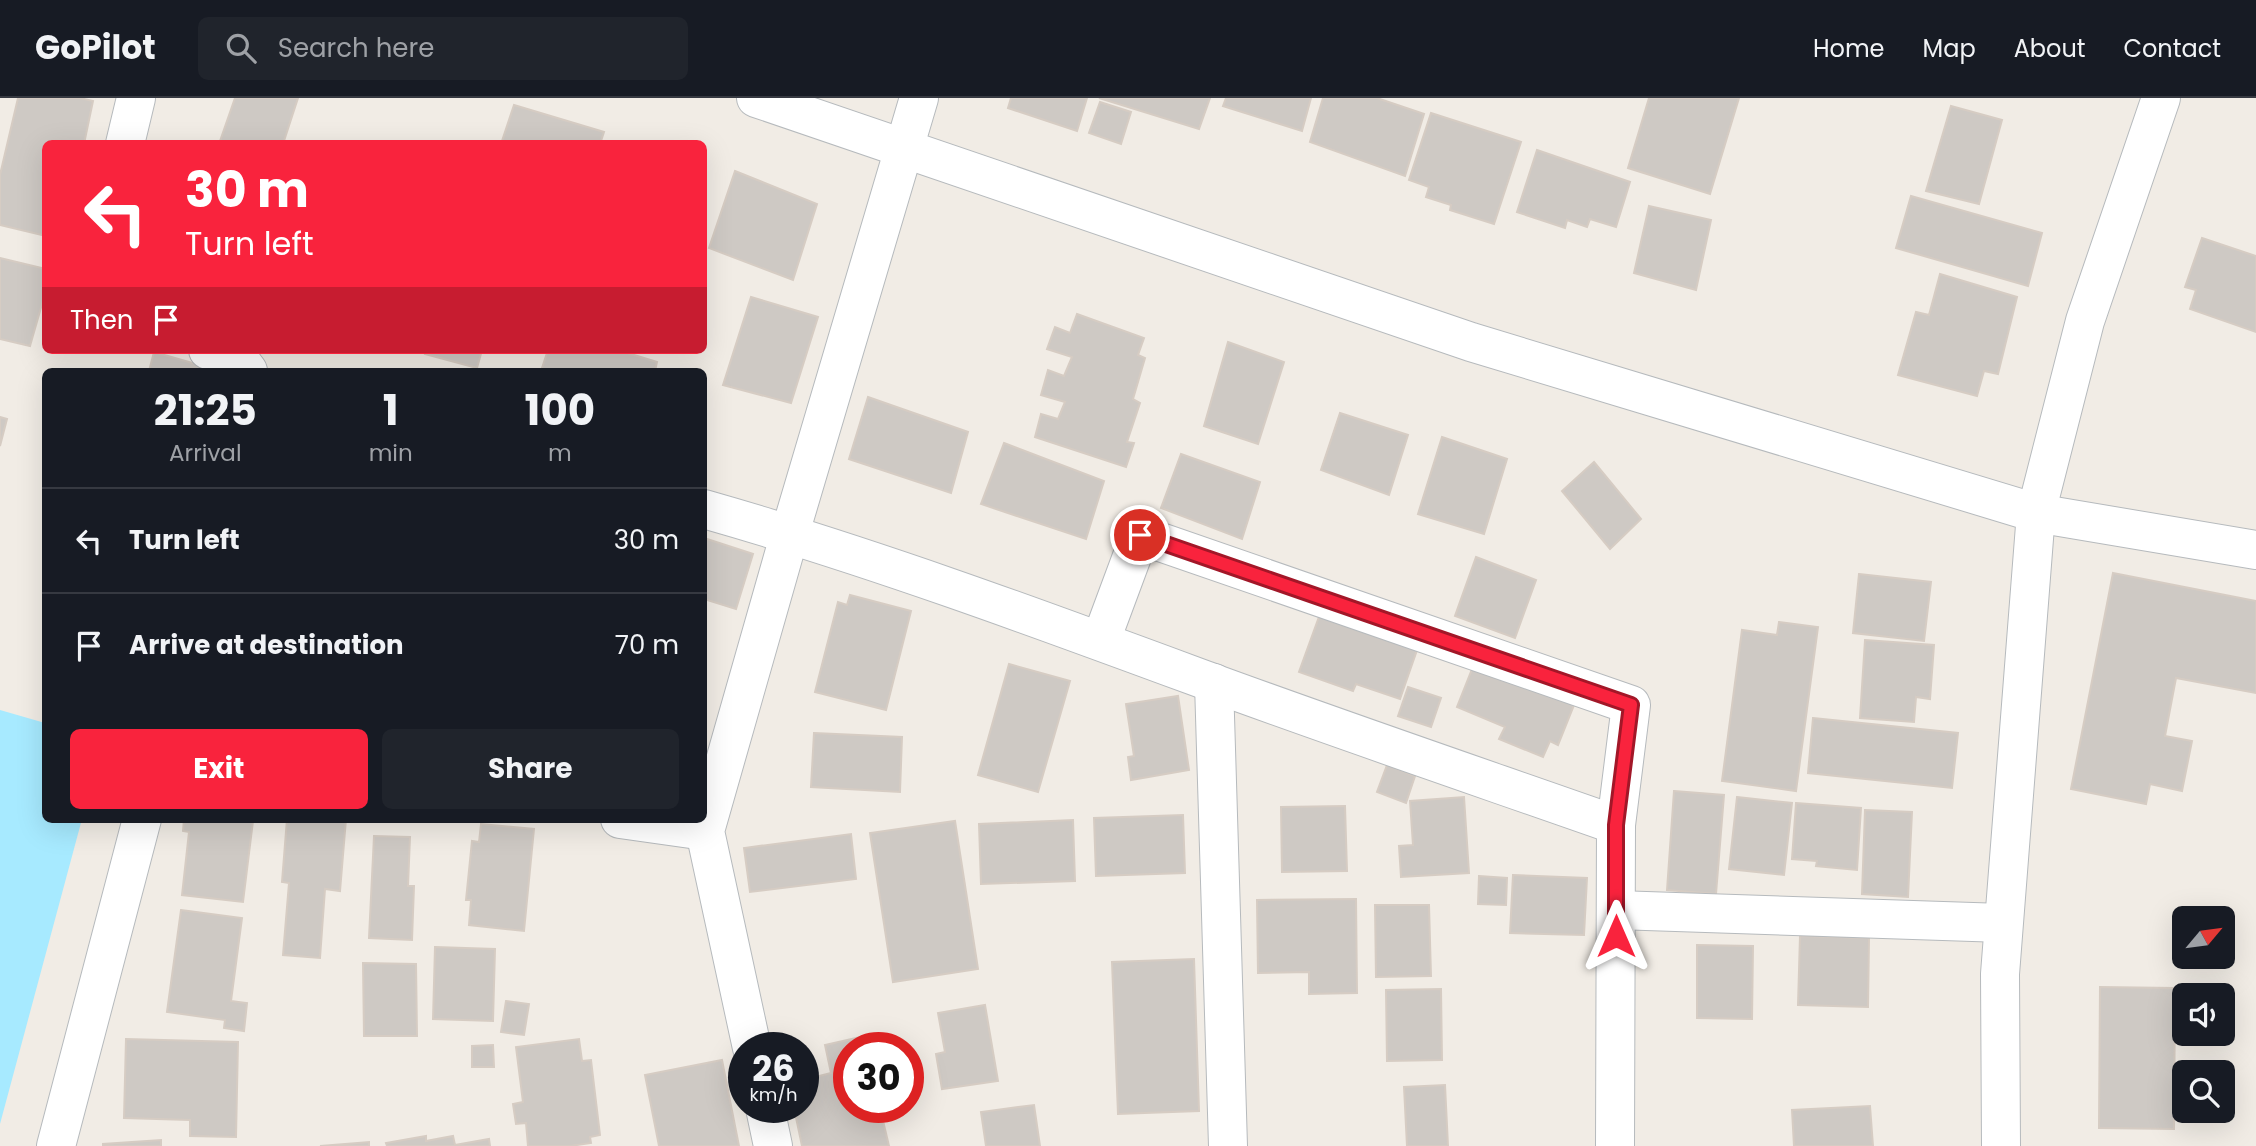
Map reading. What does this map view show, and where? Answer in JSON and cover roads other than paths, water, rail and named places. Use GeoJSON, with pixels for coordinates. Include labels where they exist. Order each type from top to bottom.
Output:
{"type":"FeatureCollection","features":[{"type":"Feature","properties":{"kind":"street"},"geometry":{"type":"LineString","coordinates":[[126,140],[136,98]]}},
{"type":"Feature","properties":{"kind":"street"},"geometry":{"type":"LineString","coordinates":[[756,98],[1471,342],[2036,513],[2256,550]]}},
{"type":"Feature","properties":{"kind":"street"},"geometry":{"type":"LineString","coordinates":[[749,1032],[705,831],[919,98]]}},
{"type":"Feature","properties":{"kind":"street"},"geometry":{"type":"LineString","coordinates":[[2001,1146],[2000,974],[2036,513],[2085,321],[2161,98]]}},
{"type":"Feature","properties":{"kind":"street"},"geometry":{"type":"LineString","coordinates":[[222,354],[239,359],[246,368]]}},
{"type":"Feature","properties":{"kind":"street"},"geometry":{"type":"LineString","coordinates":[[707,510],[790,533],[1101,640],[1214,683],[1616,825]]}},
{"type":"Feature","properties":{"kind":"street"},"geometry":{"type":"LineString","coordinates":[[1101,640],[1140,535],[1631,705],[1616,825],[1615,1146]]}},
{"type":"Feature","properties":{"kind":"street"},"geometry":{"type":"LineString","coordinates":[[1214,683],[1228,1146]]}},
{"type":"Feature","properties":{"kind":"street"},"geometry":{"type":"LineString","coordinates":[[56,1146],[141,823]]}},
{"type":"Feature","properties":{"kind":"street"},"geometry":{"type":"LineString","coordinates":[[648,823],[705,831]]}},
{"type":"Feature","properties":{"kind":"street"},"geometry":{"type":"LineString","coordinates":[[1616,910],[2003,923]]}},
{"type":"Feature","properties":{"kind":"street"},"geometry":{"type":"LineString","coordinates":[[768,1123],[773,1146]]}},
{"type":"Feature","properties":{"kind":"water"},"geometry":{"type":"Polygon","coordinates":[[[0,710],[42,722],[42,823],[81,823],[0,1124],[0,710]]]}}]}
